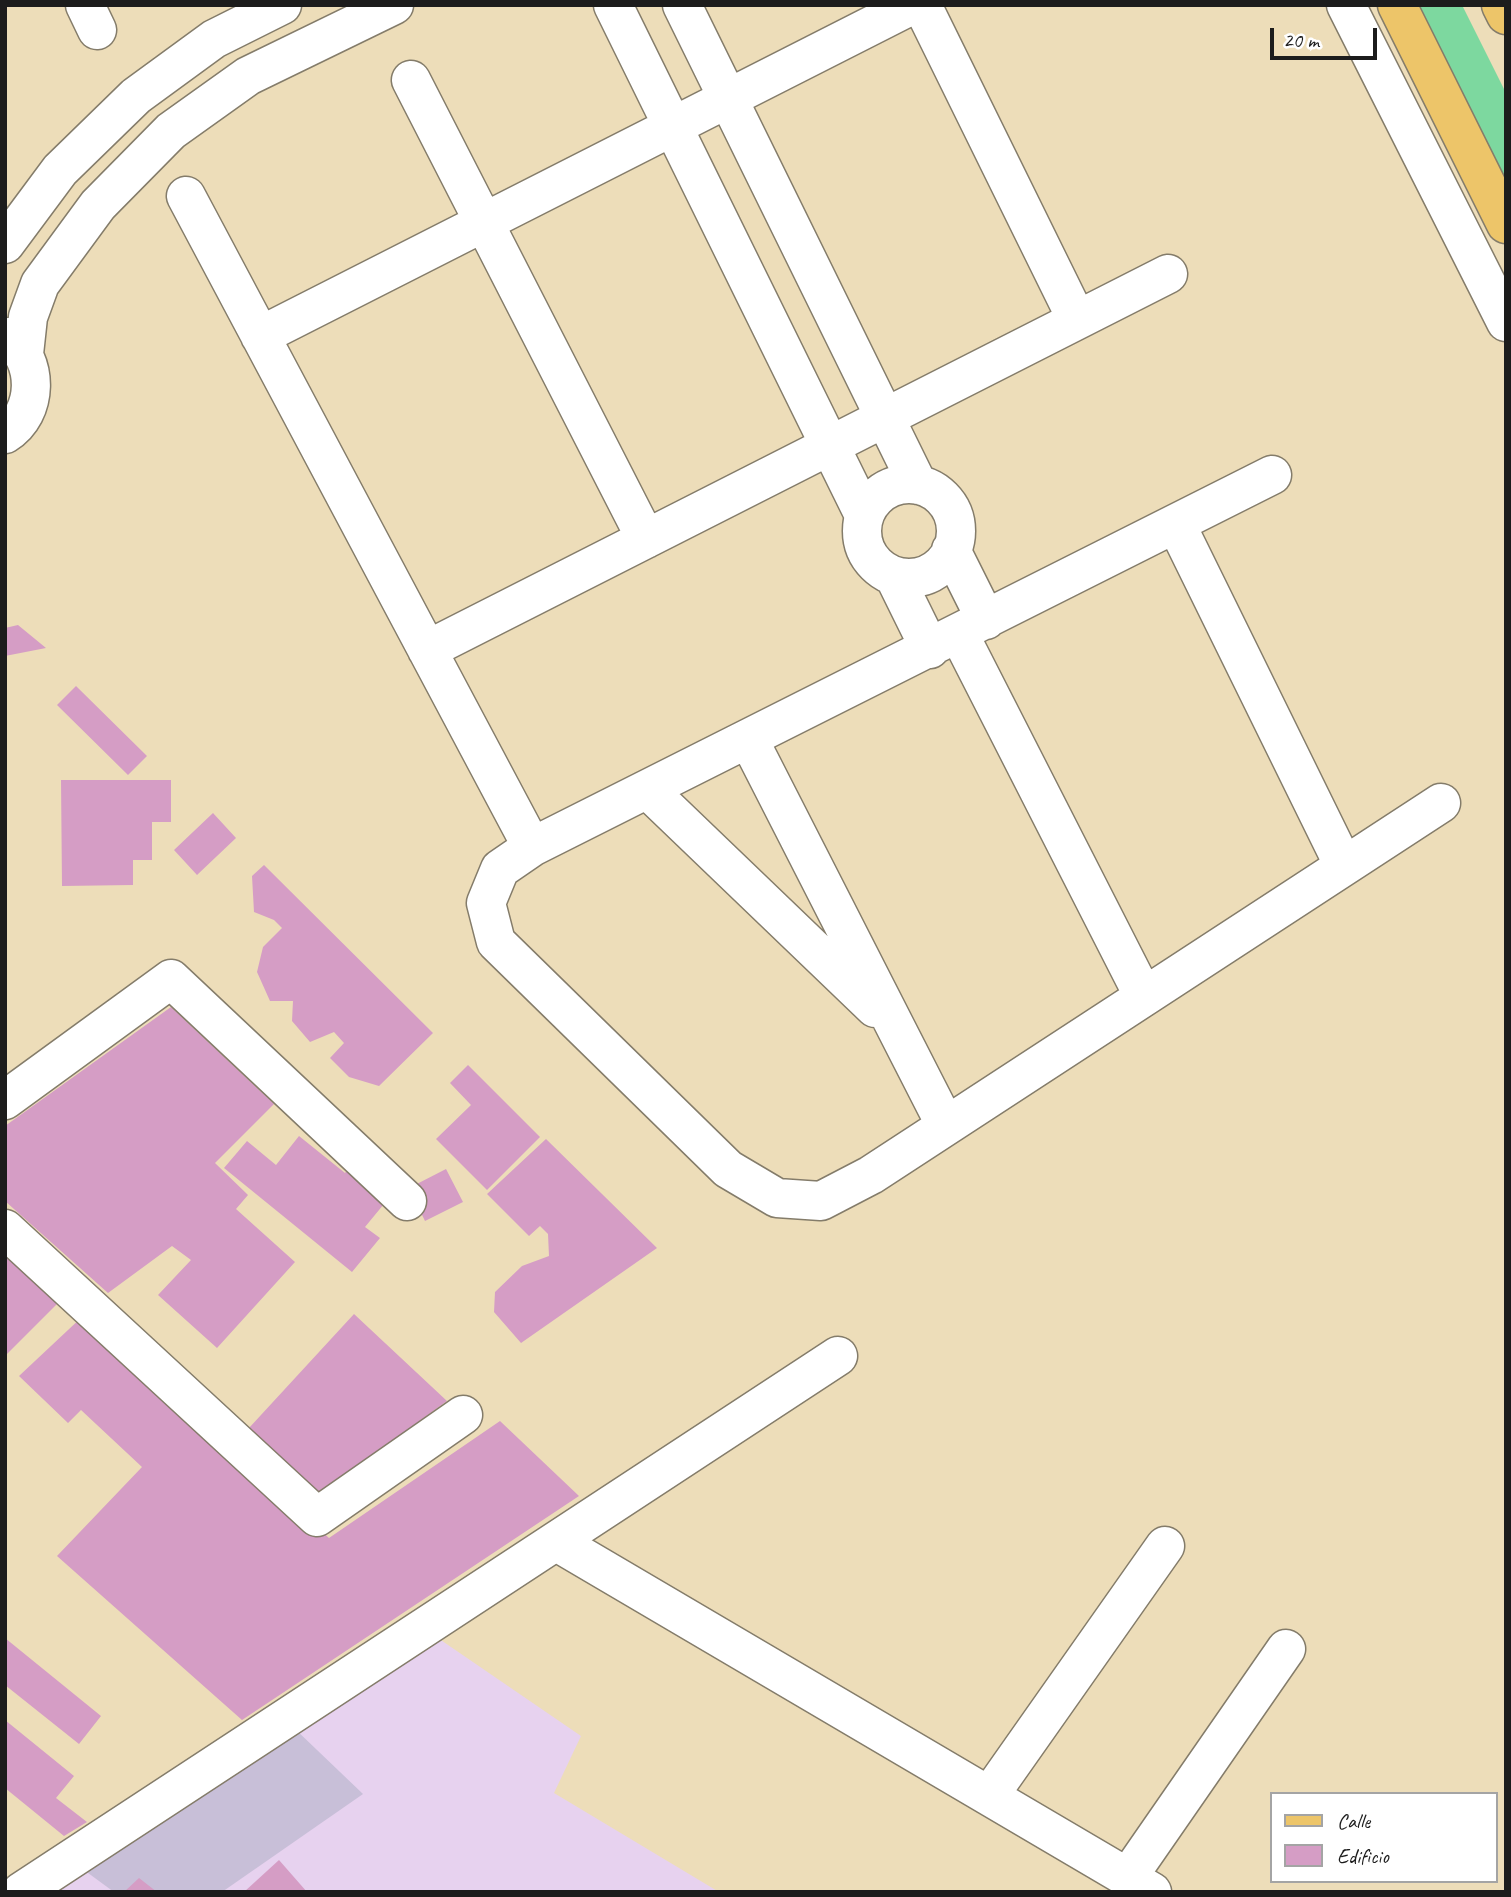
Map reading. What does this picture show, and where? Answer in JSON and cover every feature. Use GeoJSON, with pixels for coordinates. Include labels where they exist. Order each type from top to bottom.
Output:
{"type":"FeatureCollection","features":[{"type":"Feature","properties":{"kind":"main road"},"geometry":{"type":"LineString","coordinates":[[1397,5],[1506,223]]}},
{"type":"Feature","properties":{"kind":"main road"},"geometry":{"type":"LineString","coordinates":[[1501,5],[1506,15]]}},
{"type":"Feature","properties":{"kind":"street"},"geometry":{"type":"LineString","coordinates":[[5,244],[60,170],[136,96],[214,39],[282,5]]}},
{"type":"Feature","properties":{"kind":"street"},"geometry":{"type":"LineString","coordinates":[[5,434],[24,414],[31,393],[30,372],[15,344],[40,284],[99,205],[171,131],[248,76],[394,5]]}},
{"type":"Feature","properties":{"kind":"street"},"geometry":{"type":"LineString","coordinates":[[613,5],[864,515]]}},
{"type":"Feature","properties":{"kind":"street"},"geometry":{"type":"LineString","coordinates":[[682,5],[918,485]]}},
{"type":"Feature","properties":{"kind":"street"},"geometry":{"type":"LineString","coordinates":[[260,336],[912,5]]}},
{"type":"Feature","properties":{"kind":"street"},"geometry":{"type":"LineString","coordinates":[[922,5],[1077,320]]}},
{"type":"Feature","properties":{"kind":"street"},"geometry":{"type":"LineString","coordinates":[[1346,5],[1506,321]]}},
{"type":"Feature","properties":{"kind":"street"},"geometry":{"type":"LineString","coordinates":[[411,80],[646,539]]}},
{"type":"Feature","properties":{"kind":"street"},"geometry":{"type":"LineString","coordinates":[[186,196],[532,848]]}},
{"type":"Feature","properties":{"kind":"street"},"geometry":{"type":"LineString","coordinates":[[427,650],[1168,274]]}},
{"type":"Feature","properties":{"kind":"street"},"geometry":{"type":"LineString","coordinates":[[1272,475],[532,848],[500,869],[485,904],[496,942],[728,1169],[777,1198],[821,1201],[871,1175],[1441,803]]}},
{"type":"Feature","properties":{"kind":"street"},"geometry":{"type":"LineString","coordinates":[[958,634],[951,550],[956,525],[951,509],[943,497],[918,485],[902,484],[888,488],[875,497],[864,515],[862,538],[866,552],[876,565],[894,576],[958,634],[1144,998]]}},
{"type":"Feature","properties":{"kind":"street"},"geometry":{"type":"LineString","coordinates":[[1177,523],[1344,866]]}},
{"type":"Feature","properties":{"kind":"street"},"geometry":{"type":"LineString","coordinates":[[894,576],[922,576],[937,569],[951,550]]}},
{"type":"Feature","properties":{"kind":"street"},"geometry":{"type":"LineString","coordinates":[[749,740],[946,1126]]}},
{"type":"Feature","properties":{"kind":"street"},"geometry":{"type":"LineString","coordinates":[[649,791],[896,1027]]}},
{"type":"Feature","properties":{"kind":"street"},"geometry":{"type":"LineString","coordinates":[[5,1100],[171,979],[407,1201]]}},
{"type":"Feature","properties":{"kind":"street"},"geometry":{"type":"LineString","coordinates":[[5,1229],[317,1517],[463,1415]]}},
{"type":"Feature","properties":{"kind":"street"},"geometry":{"type":"LineString","coordinates":[[21,1892],[838,1356]]}},
{"type":"Feature","properties":{"kind":"street"},"geometry":{"type":"LineString","coordinates":[[557,1542],[1140,1885],[1286,1649]]}},
{"type":"Feature","properties":{"kind":"street"},"geometry":{"type":"LineString","coordinates":[[989,1796],[1165,1546]]}},
{"type":"Feature","properties":{"kind":"shaded area"},"geometry":{"type":"Polygon","coordinates":[[[432,1634],[581,1736],[554,1793],[719,1892],[48,1892],[432,1634]]]}},
{"type":"Feature","properties":{"kind":"shaded area"},"geometry":{"type":"Polygon","coordinates":[[[294,1728],[363,1794],[222,1892],[114,1892],[84,1870],[294,1728]]]}},
{"type":"Feature","properties":{"kind":"green space"},"geometry":{"type":"Polygon","coordinates":[[[1418,5],[1462,5],[1506,93],[1506,181],[1418,5]]]}},
{"type":"Feature","properties":{"kind":"building"},"geometry":{"type":"Polygon","coordinates":[[[18,625],[46,648],[5,656],[5,628],[18,625]]]}},
{"type":"Feature","properties":{"kind":"building"},"geometry":{"type":"Polygon","coordinates":[[[76,686],[147,756],[128,775],[57,705],[76,686]]]}},
{"type":"Feature","properties":{"kind":"building"},"geometry":{"type":"Polygon","coordinates":[[[61,780],[171,780],[171,822],[152,822],[152,860],[133,860],[133,885],[62,886],[61,780]]]}},
{"type":"Feature","properties":{"kind":"building"},"geometry":{"type":"Polygon","coordinates":[[[213,813],[236,838],[197,875],[174,850],[213,813]]]}},
{"type":"Feature","properties":{"kind":"building"},"geometry":{"type":"Polygon","coordinates":[[[264,865],[433,1033],[379,1086],[349,1077],[330,1058],[344,1043],[334,1032],[310,1042],[292,1021],[293,1001],[270,1001],[257,972],[263,947],[282,928],[274,920],[254,912],[252,876],[264,865]]]}},
{"type":"Feature","properties":{"kind":"building"},"geometry":{"type":"Polygon","coordinates":[[[171,1007],[274,1104],[215,1163],[248,1195],[236,1209],[295,1262],[217,1348],[158,1295],[191,1260],[172,1246],[108,1293],[5,1201],[5,1126],[171,1007]]]}},
{"type":"Feature","properties":{"kind":"building"},"geometry":{"type":"Polygon","coordinates":[[[468,1065],[540,1137],[487,1190],[436,1139],[471,1105],[450,1083],[468,1065]]]}},
{"type":"Feature","properties":{"kind":"building"},"geometry":{"type":"Polygon","coordinates":[[[299,1136],[345,1173],[354,1161],[393,1193],[365,1227],[380,1238],[352,1272],[224,1168],[247,1141],[276,1165],[299,1136]]]}},
{"type":"Feature","properties":{"kind":"building"},"geometry":{"type":"Polygon","coordinates":[[[546,1139],[657,1248],[521,1343],[494,1312],[495,1292],[522,1266],[549,1256],[548,1234],[540,1226],[529,1236],[487,1194],[546,1139]]]}},
{"type":"Feature","properties":{"kind":"building"},"geometry":{"type":"Polygon","coordinates":[[[446,1169],[463,1202],[425,1221],[409,1188],[446,1169]]]}},
{"type":"Feature","properties":{"kind":"building"},"geometry":{"type":"Polygon","coordinates":[[[5,1254],[58,1303],[7,1354],[5,1352],[5,1254]]]}},
{"type":"Feature","properties":{"kind":"building"},"geometry":{"type":"Polygon","coordinates":[[[354,1314],[447,1401],[319,1494],[249,1428],[354,1314]]]}},
{"type":"Feature","properties":{"kind":"building"},"geometry":{"type":"Polygon","coordinates":[[[84,1315],[329,1538],[500,1421],[579,1496],[242,1720],[57,1556],[142,1467],[81,1410],[68,1423],[19,1376],[84,1315]]]}},
{"type":"Feature","properties":{"kind":"building"},"geometry":{"type":"Polygon","coordinates":[[[5,1638],[101,1716],[79,1744],[5,1685],[5,1638]]]}},
{"type":"Feature","properties":{"kind":"building"},"geometry":{"type":"Polygon","coordinates":[[[5,1720],[74,1776],[56,1798],[87,1822],[64,1836],[5,1788],[5,1720]]]}},
{"type":"Feature","properties":{"kind":"building"},"geometry":{"type":"Polygon","coordinates":[[[279,1860],[307,1892],[244,1892],[279,1860]]]}},
{"type":"Feature","properties":{"kind":"building"},"geometry":{"type":"Polygon","coordinates":[[[139,1878],[157,1892],[124,1892],[139,1878]]]}}]}
